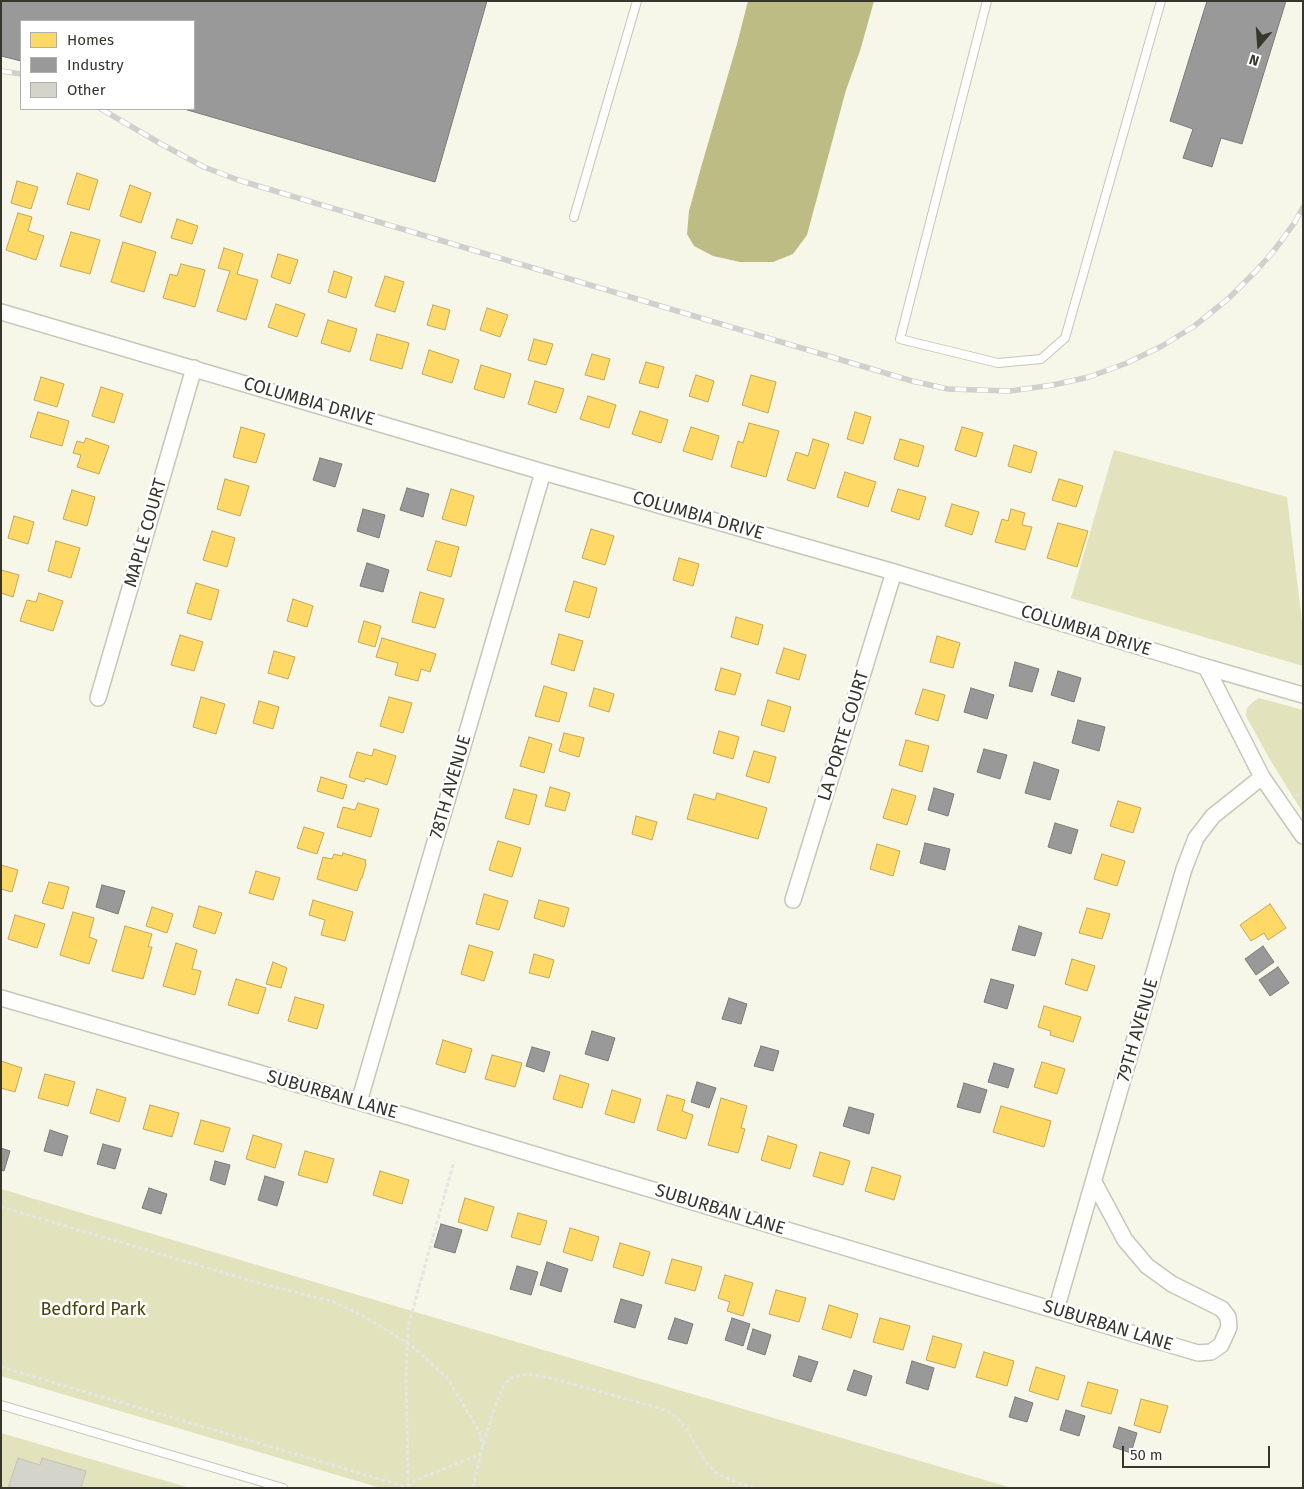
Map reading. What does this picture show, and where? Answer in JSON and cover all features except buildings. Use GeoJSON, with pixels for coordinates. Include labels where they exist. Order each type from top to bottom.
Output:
{"type":"FeatureCollection","features":[{"type":"Feature","properties":{"kind":"street","name":"COLUMBIA DRIVE"},"geometry":{"type":"LineString","coordinates":[[1,312],[543,472],[894,572],[1303,696]]}},
{"type":"Feature","properties":{"kind":"street","name":"MAPLE COURT"},"geometry":{"type":"LineString","coordinates":[[98,698],[194,368]]}},
{"type":"Feature","properties":{"kind":"street","name":"78TH AVENUE"},"geometry":{"type":"LineString","coordinates":[[359,1102],[543,472]]}},
{"type":"Feature","properties":{"kind":"street","name":"LA PORTE COURT"},"geometry":{"type":"LineString","coordinates":[[793,900],[894,572]]}},
{"type":"Feature","properties":{"kind":"street"},"geometry":{"type":"LineString","coordinates":[[1206,667],[1262,777],[1303,836]]}},
{"type":"Feature","properties":{"kind":"street","name":"79TH AVENUE"},"geometry":{"type":"LineString","coordinates":[[1056,1310],[1184,869],[1196,838],[1213,816],[1262,777]]}},
{"type":"Feature","properties":{"kind":"street","name":"SUBURBAN LANE"},"geometry":{"type":"LineString","coordinates":[[1,998],[359,1102],[1198,1353],[1211,1352],[1221,1345],[1229,1327],[1228,1317],[1222,1309],[1172,1284],[1147,1266],[1125,1240],[1094,1182]]}},
{"type":"Feature","properties":{"kind":"lane"},"geometry":{"type":"LineString","coordinates":[[574,217],[637,1]]}},
{"type":"Feature","properties":{"kind":"lane"},"geometry":{"type":"LineString","coordinates":[[987,1],[900,338],[998,363],[1041,358],[1065,338],[1161,1]]}},
{"type":"Feature","properties":{"kind":"lane"},"geometry":{"type":"LineString","coordinates":[[1,1405],[282,1488]]}},
{"type":"Feature","properties":{"kind":"path"},"geometry":{"type":"LineString","coordinates":[[1296,797],[1303,793]]}},
{"type":"Feature","properties":{"kind":"path"},"geometry":{"type":"LineString","coordinates":[[408,1488],[406,1343],[408,1326],[454,1160]]}},
{"type":"Feature","properties":{"kind":"path"},"geometry":{"type":"LineString","coordinates":[[1,1207],[262,1284],[334,1302],[365,1317],[406,1343],[436,1366],[448,1379],[479,1431],[483,1446]]}},
{"type":"Feature","properties":{"kind":"path"},"geometry":{"type":"LineString","coordinates":[[1,1367],[408,1488]]}},
{"type":"Feature","properties":{"kind":"path"},"geometry":{"type":"LineString","coordinates":[[473,1488],[496,1401],[503,1386],[512,1377],[527,1374],[547,1376],[666,1410],[685,1427],[706,1462],[716,1473],[737,1483],[756,1488]]}},
{"type":"Feature","properties":{"kind":"path"},"geometry":{"type":"LineString","coordinates":[[408,1488],[416,1480],[481,1454]]}},
{"type":"Feature","properties":{"kind":"green space"},"geometry":{"type":"Polygon","coordinates":[[[1114,450],[1287,497],[1303,631],[1303,666],[1071,598],[1114,450]]]}},
{"type":"Feature","properties":{"kind":"green space"},"geometry":{"type":"Polygon","coordinates":[[[1259,698],[1303,710],[1303,813],[1246,716],[1247,708],[1259,698]]]}},
{"type":"Feature","properties":{"kind":"green space","name":"Bedford Park"},"geometry":{"type":"Polygon","coordinates":[[[1,1189],[1012,1488],[381,1488],[1,1376],[1,1189]]]}},
{"type":"Feature","properties":{"kind":"green space"},"geometry":{"type":"Polygon","coordinates":[[[1,1433],[190,1488],[1,1488],[1,1433]]]}},
{"type":"Feature","properties":{"kind":"shaded area"},"geometry":{"type":"Polygon","coordinates":[[[748,1],[874,1],[860,51],[846,90],[807,235],[793,254],[773,262],[740,262],[713,256],[694,246],[687,234],[689,211],[748,1]]]}},
{"type":"Feature","properties":{"kind":"railway"},"geometry":{"type":"LineString","coordinates":[[1,71],[20,74]]}},
{"type":"Feature","properties":{"kind":"railway"},"geometry":{"type":"LineString","coordinates":[[103,110],[204,167],[238,180],[912,381],[948,389],[1010,391],[1053,385],[1089,377],[1127,363],[1162,346],[1193,327],[1228,299],[1273,252],[1295,222],[1303,207]]}}]}
